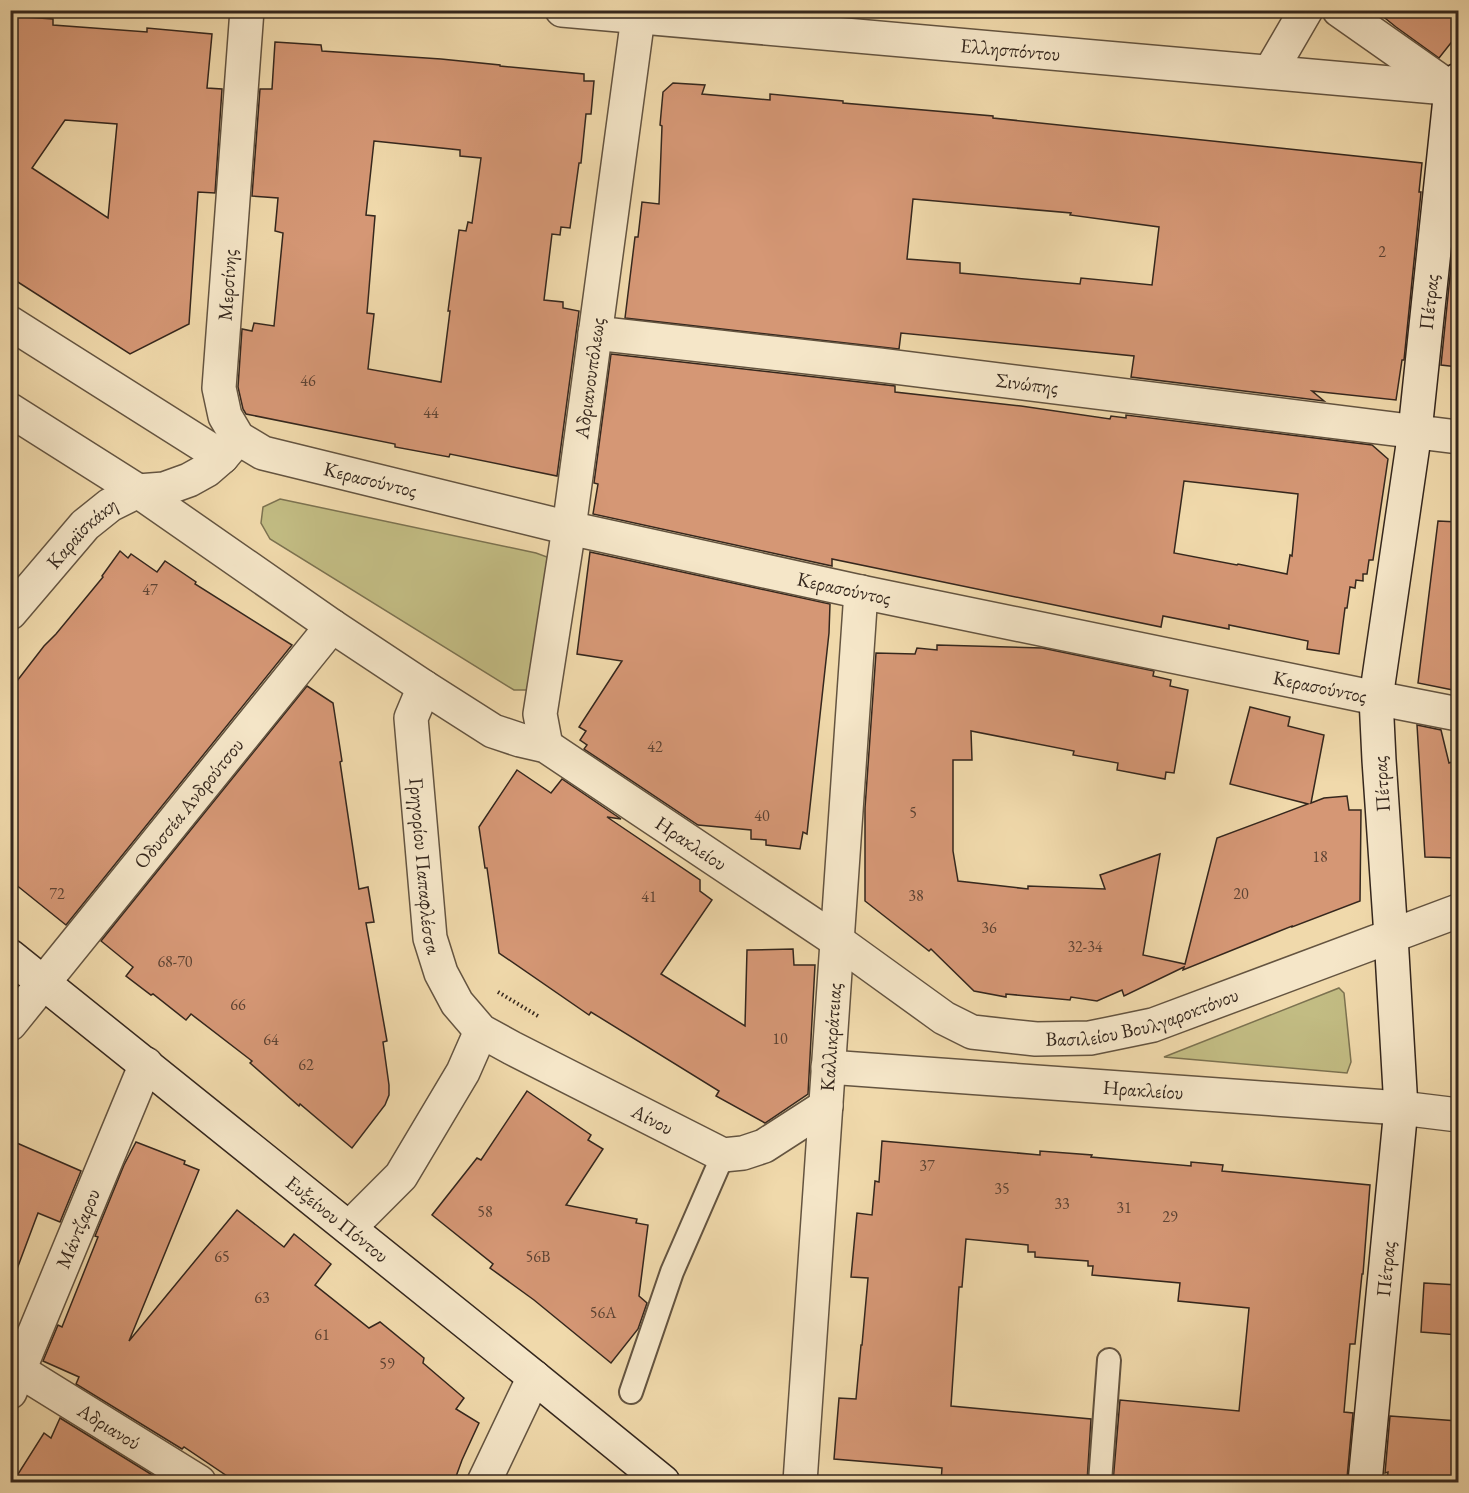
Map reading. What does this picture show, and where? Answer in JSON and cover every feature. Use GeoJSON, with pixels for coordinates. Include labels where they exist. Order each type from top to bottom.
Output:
{"type":"FeatureCollection","features":[{"type":"Feature","properties":{"kind":"street","name":"Μερσίνης"},"geometry":{"type":"LineString","coordinates":[[230,448],[219,388],[247,10]]}},
{"type":"Feature","properties":{"kind":"street","name":"Ελλησπόντου"},"geometry":{"type":"LineString","coordinates":[[562,10],[641,14],[1270,72],[1456,86]]}},
{"type":"Feature","properties":{"kind":"street"},"geometry":{"type":"LineString","coordinates":[[1270,72],[1306,10]]}},
{"type":"Feature","properties":{"kind":"street"},"geometry":{"type":"LineString","coordinates":[[1339,10],[1456,86]]}},
{"type":"Feature","properties":{"kind":"street","name":"Αδριανουπόλεως"},"geometry":{"type":"LineString","coordinates":[[546,746],[540,714],[569,528],[641,14]]}},
{"type":"Feature","properties":{"kind":"street","name":"Πέτρας"},"geometry":{"type":"LineString","coordinates":[[1365,1482],[1401,1108],[1376,699],[1415,431],[1456,86]]}},
{"type":"Feature","properties":{"kind":"street","name":"Κερασούντος"},"geometry":{"type":"LineString","coordinates":[[10,323],[230,448],[263,453],[569,528],[861,592],[1458,714]]}},
{"type":"Feature","properties":{"kind":"street","name":"Σινώπης"},"geometry":{"type":"LineString","coordinates":[[595,333],[890,366],[1458,437]]}},
{"type":"Feature","properties":{"kind":"street"},"geometry":{"type":"LineString","coordinates":[[10,410],[138,491],[332,626],[493,731],[546,746]]}},
{"type":"Feature","properties":{"kind":"street"},"geometry":{"type":"LineString","coordinates":[[138,491],[164,489],[189,480],[207,470],[230,448]]}},
{"type":"Feature","properties":{"kind":"street","name":"Καραϊσκάκη"},"geometry":{"type":"LineString","coordinates":[[10,613],[85,525],[110,505],[138,491]]}},
{"type":"Feature","properties":{"kind":"street","name":"Καλλικράτειας"},"geometry":{"type":"LineString","coordinates":[[800,1482],[861,592]]}},
{"type":"Feature","properties":{"kind":"street","name":"Οδυσσέα Ανδρούτσου"},"geometry":{"type":"LineString","coordinates":[[10,1024],[332,626]]}},
{"type":"Feature","properties":{"kind":"street","name":"Γρηγορίου Παπαφλέσσα"},"geometry":{"type":"LineString","coordinates":[[424,687],[411,718],[430,938],[441,973],[457,1002],[481,1030]]}},
{"type":"Feature","properties":{"kind":"street","name":"Ηρακλείου"},"geometry":{"type":"LineString","coordinates":[[546,746],[837,940]]}},
{"type":"Feature","properties":{"kind":"street","name":"Βασιλείου Βουλγαροκτόνου"},"geometry":{"type":"LineString","coordinates":[[837,940],[944,1018],[972,1032],[1036,1039],[1090,1038],[1153,1025],[1458,911]]}},
{"type":"Feature","properties":{"kind":"street","name":"Ευξείνου Πόντου"},"geometry":{"type":"LineString","coordinates":[[10,956],[663,1482]]}},
{"type":"Feature","properties":{"kind":"street"},"geometry":{"type":"LineString","coordinates":[[349,1228],[401,1176],[464,1072],[481,1030]]}},
{"type":"Feature","properties":{"kind":"street","name":"Αίνου"},"geometry":{"type":"LineString","coordinates":[[481,1030],[523,1054],[723,1155]]}},
{"type":"Feature","properties":{"kind":"street","name":"Μάντζαρου"},"geometry":{"type":"LineString","coordinates":[[15,1382],[146,1064]]}},
{"type":"Feature","properties":{"kind":"street","name":"Ηρακλείου"},"geometry":{"type":"LineString","coordinates":[[828,1067],[1401,1108],[1458,1115]]}},
{"type":"Feature","properties":{"kind":"street"},"geometry":{"type":"LineString","coordinates":[[723,1155],[743,1153],[764,1146],[826,1106]]}},
{"type":"Feature","properties":{"kind":"street"},"geometry":{"type":"LineString","coordinates":[[484,1482],[534,1377]]}},
{"type":"Feature","properties":{"kind":"street","name":"Αδριανού"},"geometry":{"type":"LineString","coordinates":[[15,1382],[200,1482]]}},
{"type":"Feature","properties":{"kind":"lane"},"geometry":{"type":"LineString","coordinates":[[631,1392],[672,1272],[723,1155]]}},
{"type":"Feature","properties":{"kind":"lane"},"geometry":{"type":"LineString","coordinates":[[1100,1482],[1109,1360]]}},
{"type":"Feature","properties":{"kind":"path"},"geometry":{"type":"LineString","coordinates":[[489,986],[546,1022]]}},
{"type":"Feature","properties":{"kind":"shaded area"},"geometry":{"type":"Polygon","coordinates":[[[280,499],[547,557],[549,567],[529,690],[514,690],[270,539],[261,523],[263,507],[280,499]]]}},
{"type":"Feature","properties":{"kind":"shaded area"},"geometry":{"type":"Polygon","coordinates":[[[1339,988],[1344,993],[1351,1062],[1347,1073],[1164,1057],[1339,988]]]}},
{"type":"Feature","properties":{"kind":"building"},"geometry":{"type":"Polygon","coordinates":[[[1375,10],[1458,10],[1458,34],[1439,58],[1375,10]]]}},
{"type":"Feature","properties":{"kind":"building"},"geometry":{"type":"Polygon","coordinates":[[[10,16],[53,19],[53,25],[147,32],[147,28],[212,34],[207,88],[222,89],[215,193],[198,192],[189,324],[130,354],[10,277],[10,16]],[[65,120],[32,168],[108,218],[117,124],[65,120]]]}},
{"type":"Feature","properties":{"kind":"building"},"geometry":{"type":"Polygon","coordinates":[[[275,42],[321,45],[322,51],[441,59],[584,74],[584,81],[594,81],[591,114],[586,114],[581,163],[579,163],[570,228],[561,227],[560,235],[552,234],[544,300],[563,302],[563,308],[579,311],[557,476],[450,454],[449,457],[395,447],[395,444],[246,414],[238,387],[242,329],[252,331],[254,323],[274,326],[283,233],[275,231],[278,198],[252,196],[260,89],[272,89],[275,42]],[[374,141],[366,215],[375,216],[367,313],[374,314],[368,369],[441,382],[459,230],[466,231],[468,222],[472,223],[481,158],[460,156],[460,150],[374,141]]]}},
{"type":"Feature","properties":{"kind":"building"},"geometry":{"type":"Polygon","coordinates":[[[673,83],[705,85],[702,94],[770,100],[770,94],[1422,163],[1404,360],[1402,360],[1396,400],[1312,391],[1324,401],[1131,377],[1134,356],[901,333],[899,349],[625,318],[635,237],[638,237],[642,202],[659,204],[662,126],[660,125],[663,92],[673,83]],[[913,199],[907,259],[960,263],[960,273],[1080,284],[1081,278],[1152,285],[1159,227],[1070,215],[1071,213],[913,199]]]}},
{"type":"Feature","properties":{"kind":"building"},"geometry":{"type":"Polygon","coordinates":[[[1458,197],[1458,367],[1441,365],[1458,197]]]}},
{"type":"Feature","properties":{"kind":"building"},"geometry":{"type":"Polygon","coordinates":[[[611,354],[895,386],[895,392],[1021,406],[1110,419],[1111,416],[1126,418],[1126,415],[1372,445],[1388,459],[1373,560],[1369,560],[1367,574],[1363,574],[1363,581],[1356,580],[1355,588],[1350,587],[1339,654],[1307,649],[1308,641],[1229,625],[1229,629],[1163,616],[1161,627],[832,559],[832,566],[593,514],[598,484],[594,483],[611,354]],[[1184,481],[1174,553],[1287,574],[1290,555],[1292,556],[1298,494],[1184,481]]]}},
{"type":"Feature","properties":{"kind":"building"},"geometry":{"type":"Polygon","coordinates":[[[1438,521],[1458,522],[1458,691],[1418,683],[1438,521]]]}},
{"type":"Feature","properties":{"kind":"building"},"geometry":{"type":"Polygon","coordinates":[[[120,551],[128,558],[131,554],[157,572],[165,561],[196,582],[195,584],[292,645],[66,925],[10,880],[10,690],[103,577],[120,551]]]}},
{"type":"Feature","properties":{"kind":"building"},"geometry":{"type":"Polygon","coordinates":[[[590,552],[830,604],[829,633],[807,834],[803,832],[800,849],[766,845],[766,840],[751,839],[751,830],[698,825],[584,749],[587,745],[580,740],[586,731],[579,727],[622,661],[577,654],[590,552]]]}},
{"type":"Feature","properties":{"kind":"building"},"geometry":{"type":"Polygon","coordinates":[[[937,645],[1042,648],[1154,671],[1153,676],[1171,680],[1170,686],[1188,690],[1174,773],[1166,772],[1165,779],[1117,770],[1118,763],[1073,755],[1074,751],[971,731],[972,760],[953,760],[953,851],[958,881],[1028,889],[1028,886],[1105,889],[1100,875],[1160,854],[1143,955],[1185,964],[1217,838],[1308,804],[1230,784],[1250,707],[1290,717],[1288,726],[1324,735],[1311,803],[1324,798],[1347,796],[1349,810],[1361,810],[1360,901],[1183,970],[1184,967],[1124,996],[1122,990],[1097,1001],[1071,997],[1070,1000],[1006,994],[1006,997],[974,991],[931,949],[929,951],[865,901],[865,808],[876,653],[915,654],[917,648],[937,650],[937,645]]]}},
{"type":"Feature","properties":{"kind":"building"},"geometry":{"type":"Polygon","coordinates":[[[307,686],[333,703],[359,889],[368,887],[374,922],[366,923],[387,1041],[383,1042],[389,1095],[385,1105],[352,1148],[300,1104],[299,1106],[250,1063],[252,1061],[191,1014],[186,1020],[126,976],[133,967],[101,941],[307,686]]]}},
{"type":"Feature","properties":{"kind":"building"},"geometry":{"type":"Polygon","coordinates":[[[1417,725],[1441,730],[1449,763],[1458,760],[1458,858],[1425,857],[1417,725]]]}},
{"type":"Feature","properties":{"kind":"building"},"geometry":{"type":"Polygon","coordinates":[[[517,770],[551,793],[562,779],[621,819],[607,817],[700,880],[700,891],[712,900],[661,974],[745,1026],[747,950],[793,949],[794,965],[815,965],[808,1094],[765,1123],[716,1096],[719,1091],[591,1012],[589,1015],[499,953],[479,827],[517,770]]]}},
{"type":"Feature","properties":{"kind":"building"},"geometry":{"type":"Polygon","coordinates":[[[527,1091],[591,1135],[588,1140],[603,1149],[566,1205],[637,1219],[636,1223],[648,1225],[639,1296],[647,1303],[638,1329],[611,1363],[534,1300],[490,1268],[493,1264],[432,1215],[477,1158],[481,1160],[527,1091]]]}},
{"type":"Feature","properties":{"kind":"building"},"geometry":{"type":"Polygon","coordinates":[[[10,1140],[81,1171],[60,1222],[38,1213],[14,1277],[10,1276],[10,1140]]]}},
{"type":"Feature","properties":{"kind":"building"},"geometry":{"type":"Polygon","coordinates":[[[882,1141],[1040,1155],[1040,1151],[1092,1155],[1091,1157],[1191,1166],[1191,1162],[1223,1165],[1222,1171],[1370,1185],[1355,1344],[1350,1344],[1344,1412],[1353,1413],[1347,1478],[1320,1482],[1113,1482],[1120,1400],[1239,1411],[1249,1308],[1178,1301],[1180,1283],[1092,1275],[1093,1266],[1088,1266],[1088,1261],[1035,1257],[1035,1252],[1028,1252],[1028,1245],[966,1239],[962,1287],[959,1287],[951,1406],[1091,1419],[1087,1482],[941,1482],[942,1468],[834,1459],[839,1398],[856,1399],[862,1345],[868,1278],[851,1277],[857,1213],[872,1215],[875,1181],[879,1182],[882,1141]]]}},
{"type":"Feature","properties":{"kind":"building"},"geometry":{"type":"Polygon","coordinates":[[[136,1142],[185,1161],[184,1164],[199,1170],[129,1341],[237,1210],[284,1247],[294,1234],[331,1264],[315,1285],[369,1328],[380,1322],[424,1358],[423,1363],[464,1398],[456,1409],[479,1423],[454,1482],[236,1482],[184,1447],[182,1449],[76,1384],[79,1377],[43,1361],[58,1325],[62,1327],[98,1237],[95,1236],[124,1165],[136,1142]]]}},
{"type":"Feature","properties":{"kind":"building"},"geometry":{"type":"Polygon","coordinates":[[[1424,1283],[1458,1285],[1458,1335],[1421,1332],[1424,1283]]]}},
{"type":"Feature","properties":{"kind":"building"},"geometry":{"type":"Polygon","coordinates":[[[1390,1416],[1458,1421],[1458,1482],[1387,1482],[1388,1472],[1385,1473],[1390,1416]]]}},
{"type":"Feature","properties":{"kind":"building"},"geometry":{"type":"Polygon","coordinates":[[[60,1418],[162,1481],[13,1482],[44,1433],[51,1438],[60,1418]]]}}]}
